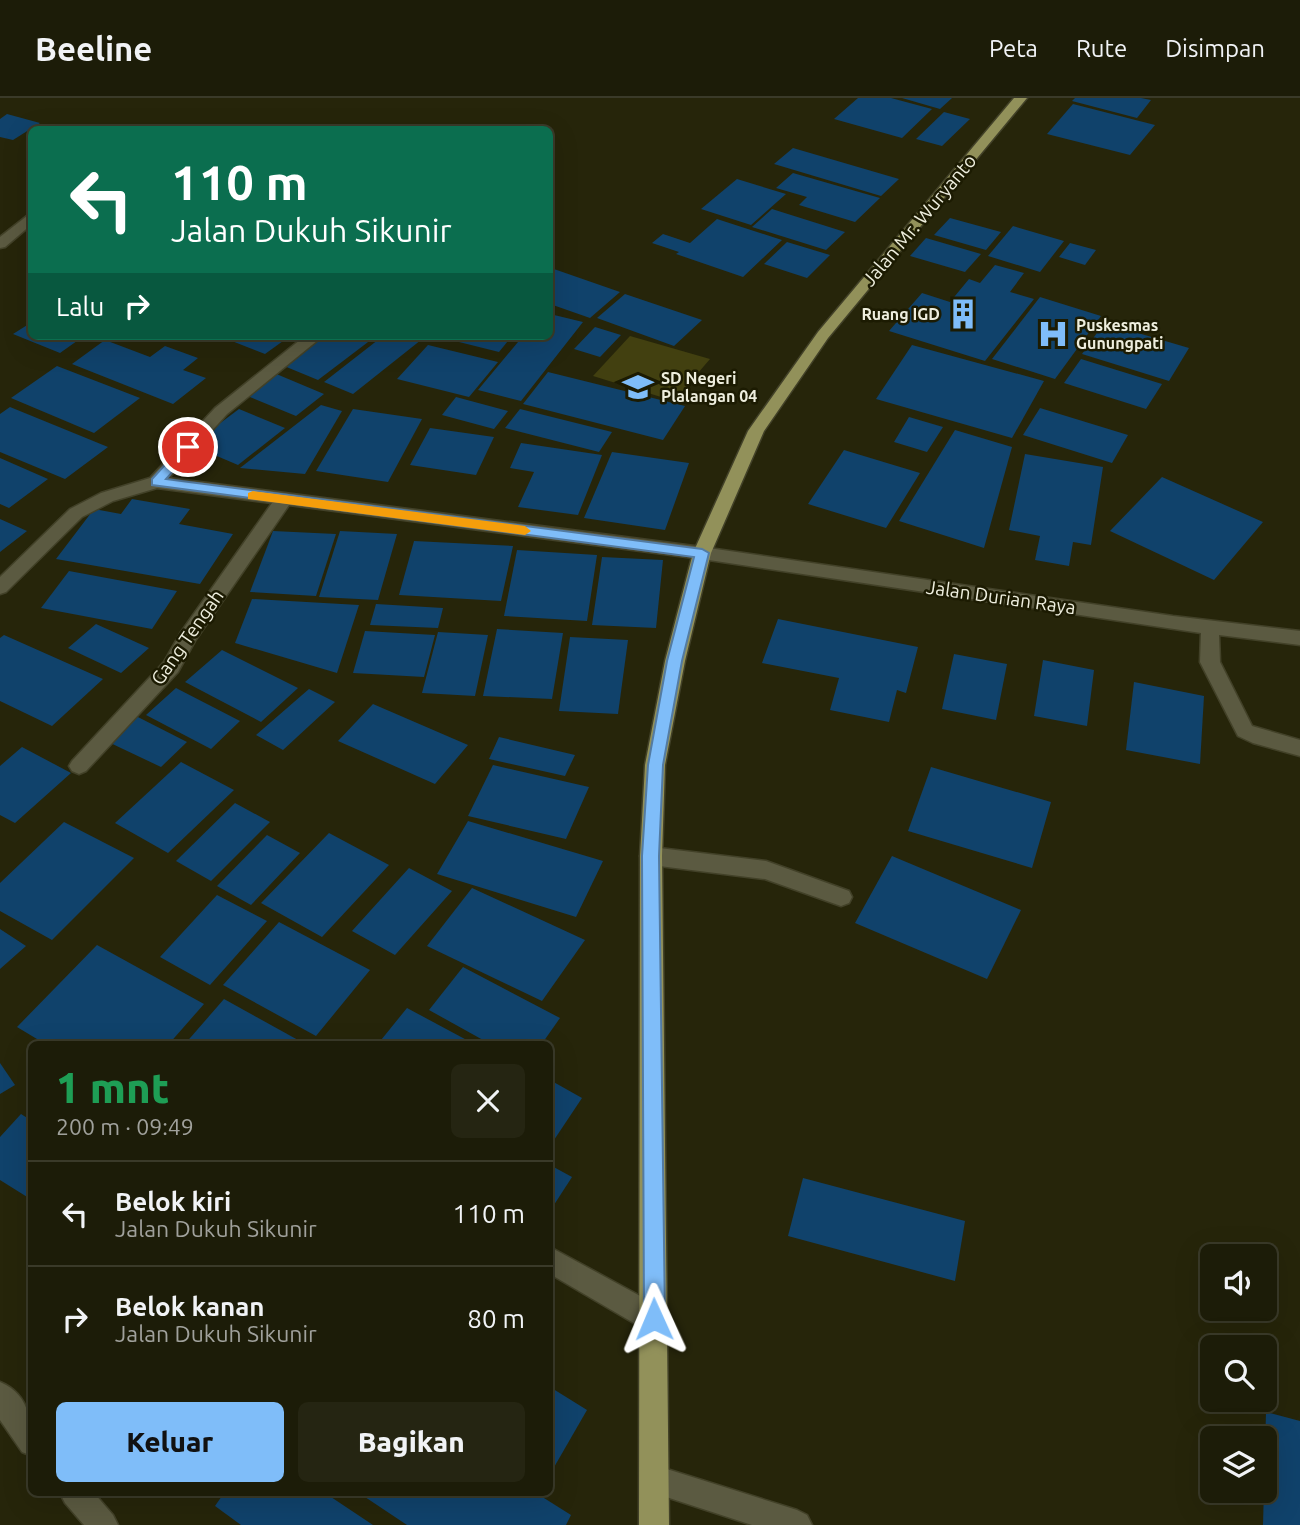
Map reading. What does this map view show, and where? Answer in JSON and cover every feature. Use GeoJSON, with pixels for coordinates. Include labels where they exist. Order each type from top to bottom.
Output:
{"type":"FeatureCollection","features":[{"type":"Feature","properties":{"kind":"main road","name":"Jalan Mr. Wuryanto"},"geometry":{"type":"LineString","coordinates":[[654,1525],[650,856],[655,765],[675,661],[702,553],[756,431],[822,335],[1021,98]]}},
{"type":"Feature","properties":{"kind":"street"},"geometry":{"type":"LineString","coordinates":[[0,244],[28,220]]}},
{"type":"Feature","properties":{"kind":"street"},"geometry":{"type":"LineString","coordinates":[[0,588],[76,513],[107,497],[156,482],[221,411],[310,340]]}},
{"type":"Feature","properties":{"kind":"street","name":"Jalan Durian Raya"},"geometry":{"type":"LineString","coordinates":[[156,482],[702,553],[1210,628],[1300,638]]}},
{"type":"Feature","properties":{"kind":"street","name":"Gang Tengah"},"geometry":{"type":"LineString","coordinates":[[79,766],[171,667],[188,637],[283,500]]}},
{"type":"Feature","properties":{"kind":"street"},"geometry":{"type":"LineString","coordinates":[[1210,628],[1210,662],[1245,731],[1260,738],[1300,748]]}},
{"type":"Feature","properties":{"kind":"street"},"geometry":{"type":"LineString","coordinates":[[650,856],[766,870],[841,897]]}},
{"type":"Feature","properties":{"kind":"street"},"geometry":{"type":"LineString","coordinates":[[553,1262],[654,1319]]}},
{"type":"Feature","properties":{"kind":"street"},"geometry":{"type":"LineString","coordinates":[[0,1396],[28,1436]]}},
{"type":"Feature","properties":{"kind":"street"},"geometry":{"type":"LineString","coordinates":[[654,1479],[797,1525]]}},
{"type":"Feature","properties":{"kind":"street"},"geometry":{"type":"LineString","coordinates":[[78,1496],[103,1525]]}},
{"type":"Feature","properties":{"kind":"shaded area"},"geometry":{"type":"Polygon","coordinates":[[[630,336],[710,359],[674,401],[593,376],[630,336]]]}},
{"type":"Feature","properties":{"kind":"building"},"geometry":{"type":"Polygon","coordinates":[[[858,98],[891,98],[932,109],[902,138],[834,119],[858,98]]]}},
{"type":"Feature","properties":{"kind":"building"},"geometry":{"type":"Polygon","coordinates":[[[902,98],[952,98],[940,109],[902,98]]]}},
{"type":"Feature","properties":{"kind":"building"},"geometry":{"type":"Polygon","coordinates":[[[1075,98],[1151,100],[1137,118],[1072,101],[1075,98]]]}},
{"type":"Feature","properties":{"kind":"building"},"geometry":{"type":"Polygon","coordinates":[[[1073,104],[1155,125],[1130,155],[1047,134],[1073,104]]]}},
{"type":"Feature","properties":{"kind":"building"},"geometry":{"type":"Polygon","coordinates":[[[944,112],[970,119],[942,146],[916,139],[944,112]]]}},
{"type":"Feature","properties":{"kind":"building"},"geometry":{"type":"Polygon","coordinates":[[[7,114],[40,123],[28,126],[28,131],[13,140],[0,137],[0,119],[7,114]]]}},
{"type":"Feature","properties":{"kind":"building"},"geometry":{"type":"Polygon","coordinates":[[[793,148],[899,179],[881,196],[774,164],[793,148]]]}},
{"type":"Feature","properties":{"kind":"building"},"geometry":{"type":"Polygon","coordinates":[[[793,173],[880,198],[855,222],[799,205],[807,197],[776,188],[793,173]]]}},
{"type":"Feature","properties":{"kind":"building"},"geometry":{"type":"Polygon","coordinates":[[[737,179],[786,194],[751,225],[701,209],[737,179]]]}},
{"type":"Feature","properties":{"kind":"building"},"geometry":{"type":"Polygon","coordinates":[[[772,209],[845,232],[826,250],[752,227],[772,209]]]}},
{"type":"Feature","properties":{"kind":"building"},"geometry":{"type":"Polygon","coordinates":[[[950,218],[1001,232],[986,250],[934,235],[950,218]]]}},
{"type":"Feature","properties":{"kind":"building"},"geometry":{"type":"Polygon","coordinates":[[[717,219],[782,240],[743,277],[652,243],[663,234],[690,243],[717,219]]]}},
{"type":"Feature","properties":{"kind":"building"},"geometry":{"type":"Polygon","coordinates":[[[1013,226],[1064,241],[1040,272],[988,256],[1013,226]]]}},
{"type":"Feature","properties":{"kind":"building"},"geometry":{"type":"Polygon","coordinates":[[[926,238],[981,254],[965,272],[910,256],[926,238]]]}},
{"type":"Feature","properties":{"kind":"building"},"geometry":{"type":"Polygon","coordinates":[[[787,242],[830,255],[807,278],[764,264],[787,242]]]}},
{"type":"Feature","properties":{"kind":"building"},"geometry":{"type":"Polygon","coordinates":[[[1070,243],[1096,250],[1085,265],[1059,257],[1070,243]]]}},
{"type":"Feature","properties":{"kind":"building","name":"Ruang IGD"},"geometry":{"type":"Polygon","coordinates":[[[995,265],[1024,273],[1010,292],[1034,299],[985,361],[889,331],[922,293],[950,302],[969,279],[980,283],[995,265]]]}},
{"type":"Feature","properties":{"kind":"building"},"geometry":{"type":"Polygon","coordinates":[[[553,269],[620,292],[590,318],[553,305],[553,269]]]}},
{"type":"Feature","properties":{"kind":"building"},"geometry":{"type":"Polygon","coordinates":[[[625,294],[702,320],[674,346],[597,318],[625,294]]]}},
{"type":"Feature","properties":{"kind":"building"},"geometry":{"type":"Polygon","coordinates":[[[1040,297],[1101,316],[1055,379],[992,359],[1040,297]]]}},
{"type":"Feature","properties":{"kind":"building"},"geometry":{"type":"Polygon","coordinates":[[[553,315],[583,322],[521,401],[478,390],[520,340],[553,340],[553,315]]]}},
{"type":"Feature","properties":{"kind":"building"},"geometry":{"type":"Polygon","coordinates":[[[1104,323],[1189,348],[1169,381],[1082,354],[1104,323]]]}},
{"type":"Feature","properties":{"kind":"building"},"geometry":{"type":"Polygon","coordinates":[[[28,325],[28,340],[78,340],[60,353],[13,334],[28,325]]]}},
{"type":"Feature","properties":{"kind":"building"},"geometry":{"type":"Polygon","coordinates":[[[595,327],[621,335],[600,357],[574,349],[595,327]]]}},
{"type":"Feature","properties":{"kind":"building"},"geometry":{"type":"Polygon","coordinates":[[[105,340],[150,357],[165,346],[198,358],[183,370],[206,378],[173,404],[72,364],[105,340]]]}},
{"type":"Feature","properties":{"kind":"building"},"geometry":{"type":"Polygon","coordinates":[[[229,340],[284,340],[265,354],[229,340]]]}},
{"type":"Feature","properties":{"kind":"building"},"geometry":{"type":"Polygon","coordinates":[[[320,340],[371,340],[318,380],[284,366],[320,340]]]}},
{"type":"Feature","properties":{"kind":"building"},"geometry":{"type":"Polygon","coordinates":[[[378,340],[421,340],[353,394],[324,382],[378,340]]]}},
{"type":"Feature","properties":{"kind":"building"},"geometry":{"type":"Polygon","coordinates":[[[451,340],[509,340],[499,352],[451,340]]]}},
{"type":"Feature","properties":{"kind":"building"},"geometry":{"type":"Polygon","coordinates":[[[428,345],[498,362],[469,397],[397,379],[428,345]]]}},
{"type":"Feature","properties":{"kind":"building"},"geometry":{"type":"Polygon","coordinates":[[[912,345],[1044,381],[1012,438],[876,399],[912,345]]]}},
{"type":"Feature","properties":{"kind":"building"},"geometry":{"type":"Polygon","coordinates":[[[1081,359],[1162,384],[1146,409],[1064,383],[1081,359]]]}},
{"type":"Feature","properties":{"kind":"building"},"geometry":{"type":"Polygon","coordinates":[[[57,366],[140,398],[94,433],[11,398],[57,366]]]}},
{"type":"Feature","properties":{"kind":"building"},"geometry":{"type":"Polygon","coordinates":[[[548,372],[685,406],[663,440],[523,404],[548,372]]]}},
{"type":"Feature","properties":{"kind":"building"},"geometry":{"type":"Polygon","coordinates":[[[274,373],[324,394],[296,416],[245,395],[274,373]]]}},
{"type":"Feature","properties":{"kind":"building"},"geometry":{"type":"Polygon","coordinates":[[[456,397],[508,411],[494,429],[442,415],[456,397]]]}},
{"type":"Feature","properties":{"kind":"building"},"geometry":{"type":"Polygon","coordinates":[[[321,405],[342,411],[305,474],[240,468],[321,405]]]}},
{"type":"Feature","properties":{"kind":"building"},"geometry":{"type":"Polygon","coordinates":[[[10,407],[108,447],[65,479],[0,452],[0,414],[10,407]]]}},
{"type":"Feature","properties":{"kind":"building"},"geometry":{"type":"Polygon","coordinates":[[[1040,408],[1128,435],[1112,463],[1023,435],[1040,408]]]}},
{"type":"Feature","properties":{"kind":"building"},"geometry":{"type":"Polygon","coordinates":[[[239,409],[285,428],[238,465],[191,445],[239,409]]]}},
{"type":"Feature","properties":{"kind":"building"},"geometry":{"type":"Polygon","coordinates":[[[353,409],[422,419],[388,482],[316,471],[353,409]]]}},
{"type":"Feature","properties":{"kind":"building"},"geometry":{"type":"Polygon","coordinates":[[[520,409],[612,432],[599,452],[505,428],[520,409]]]}},
{"type":"Feature","properties":{"kind":"building"},"geometry":{"type":"Polygon","coordinates":[[[909,417],[943,427],[927,452],[894,442],[909,417]]]}},
{"type":"Feature","properties":{"kind":"building"},"geometry":{"type":"Polygon","coordinates":[[[430,428],[494,437],[476,475],[410,465],[430,428]]]}},
{"type":"Feature","properties":{"kind":"building"},"geometry":{"type":"Polygon","coordinates":[[[955,430],[1012,447],[984,548],[899,521],[955,430]]]}},
{"type":"Feature","properties":{"kind":"building"},"geometry":{"type":"Polygon","coordinates":[[[521,443],[602,455],[578,515],[518,507],[534,472],[510,468],[521,443]]]}},
{"type":"Feature","properties":{"kind":"building"},"geometry":{"type":"Polygon","coordinates":[[[844,450],[920,473],[886,528],[808,504],[844,450]]]}},
{"type":"Feature","properties":{"kind":"building"},"geometry":{"type":"Polygon","coordinates":[[[612,452],[689,463],[665,530],[584,518],[612,452]]]}},
{"type":"Feature","properties":{"kind":"building"},"geometry":{"type":"Polygon","coordinates":[[[1025,454],[1103,467],[1091,545],[1073,542],[1069,566],[1035,560],[1040,536],[1009,530],[1025,454]]]}},
{"type":"Feature","properties":{"kind":"building"},"geometry":{"type":"Polygon","coordinates":[[[0,458],[48,479],[9,508],[0,504],[0,458]]]}},
{"type":"Feature","properties":{"kind":"building"},"geometry":{"type":"Polygon","coordinates":[[[1162,477],[1263,522],[1214,580],[1110,531],[1162,477]]]}},
{"type":"Feature","properties":{"kind":"building"},"geometry":{"type":"Polygon","coordinates":[[[132,499],[190,509],[179,524],[233,534],[200,584],[56,559],[94,509],[121,514],[132,499]]]}},
{"type":"Feature","properties":{"kind":"building"},"geometry":{"type":"Polygon","coordinates":[[[0,519],[27,531],[0,552],[0,519]]]}},
{"type":"Feature","properties":{"kind":"building"},"geometry":{"type":"Polygon","coordinates":[[[273,531],[336,534],[316,596],[250,592],[273,531]]]}},
{"type":"Feature","properties":{"kind":"building"},"geometry":{"type":"Polygon","coordinates":[[[340,531],[397,534],[378,600],[319,597],[340,531]]]}},
{"type":"Feature","properties":{"kind":"building"},"geometry":{"type":"Polygon","coordinates":[[[414,541],[513,546],[501,601],[399,595],[414,541]]]}},
{"type":"Feature","properties":{"kind":"building"},"geometry":{"type":"Polygon","coordinates":[[[517,550],[597,555],[587,621],[504,616],[517,550]]]}},
{"type":"Feature","properties":{"kind":"building"},"geometry":{"type":"Polygon","coordinates":[[[602,557],[663,560],[656,628],[592,625],[602,557]]]}},
{"type":"Feature","properties":{"kind":"building"},"geometry":{"type":"Polygon","coordinates":[[[69,571],[177,591],[152,629],[41,608],[69,571]]]}},
{"type":"Feature","properties":{"kind":"building"},"geometry":{"type":"Polygon","coordinates":[[[252,599],[359,605],[337,673],[235,643],[252,599]]]}},
{"type":"Feature","properties":{"kind":"building"},"geometry":{"type":"Polygon","coordinates":[[[376,604],[443,608],[438,628],[370,625],[376,604]]]}},
{"type":"Feature","properties":{"kind":"building"},"geometry":{"type":"Polygon","coordinates":[[[778,619],[918,647],[906,693],[897,690],[889,722],[830,710],[839,678],[762,663],[778,619]]]}},
{"type":"Feature","properties":{"kind":"building"},"geometry":{"type":"Polygon","coordinates":[[[96,624],[149,648],[121,673],[68,648],[96,624]]]}},
{"type":"Feature","properties":{"kind":"building"},"geometry":{"type":"Polygon","coordinates":[[[497,629],[563,633],[552,699],[483,696],[497,629]]]}},
{"type":"Feature","properties":{"kind":"building"},"geometry":{"type":"Polygon","coordinates":[[[365,631],[435,635],[424,677],[353,673],[365,631]]]}},
{"type":"Feature","properties":{"kind":"building"},"geometry":{"type":"Polygon","coordinates":[[[438,632],[488,635],[475,696],[422,693],[438,632]]]}},
{"type":"Feature","properties":{"kind":"building"},"geometry":{"type":"Polygon","coordinates":[[[4,635],[103,679],[52,726],[0,701],[0,638],[4,635]]]}},
{"type":"Feature","properties":{"kind":"building"},"geometry":{"type":"Polygon","coordinates":[[[570,637],[628,640],[618,714],[559,711],[570,637]]]}},
{"type":"Feature","properties":{"kind":"building"},"geometry":{"type":"Polygon","coordinates":[[[222,650],[298,688],[261,722],[185,682],[222,650]]]}},
{"type":"Feature","properties":{"kind":"building"},"geometry":{"type":"Polygon","coordinates":[[[954,654],[1007,664],[996,720],[942,709],[954,654]]]}},
{"type":"Feature","properties":{"kind":"building"},"geometry":{"type":"Polygon","coordinates":[[[1043,660],[1094,670],[1087,726],[1034,716],[1043,660]]]}},
{"type":"Feature","properties":{"kind":"building"},"geometry":{"type":"Polygon","coordinates":[[[1134,682],[1204,696],[1200,764],[1126,750],[1134,682]]]}},
{"type":"Feature","properties":{"kind":"building"},"geometry":{"type":"Polygon","coordinates":[[[176,688],[240,721],[211,749],[146,715],[176,688]]]}},
{"type":"Feature","properties":{"kind":"building"},"geometry":{"type":"Polygon","coordinates":[[[309,689],[335,702],[283,750],[256,735],[309,689]]]}},
{"type":"Feature","properties":{"kind":"building"},"geometry":{"type":"Polygon","coordinates":[[[373,704],[468,745],[435,784],[338,741],[373,704]]]}},
{"type":"Feature","properties":{"kind":"building"},"geometry":{"type":"Polygon","coordinates":[[[132,714],[187,742],[161,767],[104,740],[132,714]]]}},
{"type":"Feature","properties":{"kind":"building"},"geometry":{"type":"Polygon","coordinates":[[[499,737],[575,755],[565,776],[489,759],[499,737]]]}},
{"type":"Feature","properties":{"kind":"building"},"geometry":{"type":"Polygon","coordinates":[[[22,747],[71,773],[15,823],[0,815],[0,766],[22,747]]]}},
{"type":"Feature","properties":{"kind":"building"},"geometry":{"type":"Polygon","coordinates":[[[181,762],[234,790],[168,853],[115,823],[181,762]]]}},
{"type":"Feature","properties":{"kind":"building"},"geometry":{"type":"Polygon","coordinates":[[[493,765],[589,787],[566,839],[468,816],[493,765]]]}},
{"type":"Feature","properties":{"kind":"building"},"geometry":{"type":"Polygon","coordinates":[[[931,767],[1051,802],[1032,868],[908,831],[931,767]]]}},
{"type":"Feature","properties":{"kind":"building"},"geometry":{"type":"Polygon","coordinates":[[[235,803],[270,822],[211,881],[176,861],[235,803]]]}},
{"type":"Feature","properties":{"kind":"building"},"geometry":{"type":"Polygon","coordinates":[[[468,821],[603,861],[576,917],[437,874],[468,821]]]}},
{"type":"Feature","properties":{"kind":"building"},"geometry":{"type":"Polygon","coordinates":[[[64,822],[134,858],[52,940],[0,911],[0,883],[64,822]]]}},
{"type":"Feature","properties":{"kind":"building"},"geometry":{"type":"Polygon","coordinates":[[[329,833],[389,865],[322,937],[261,903],[329,833]]]}},
{"type":"Feature","properties":{"kind":"building"},"geometry":{"type":"Polygon","coordinates":[[[267,835],[300,853],[251,905],[217,886],[267,835]]]}},
{"type":"Feature","properties":{"kind":"building"},"geometry":{"type":"Polygon","coordinates":[[[892,856],[1021,910],[987,979],[855,923],[892,856]]]}},
{"type":"Feature","properties":{"kind":"building"},"geometry":{"type":"Polygon","coordinates":[[[409,868],[452,891],[395,955],[352,931],[409,868]]]}},
{"type":"Feature","properties":{"kind":"building"},"geometry":{"type":"Polygon","coordinates":[[[472,888],[585,940],[542,1001],[427,946],[472,888]]]}},
{"type":"Feature","properties":{"kind":"building"},"geometry":{"type":"Polygon","coordinates":[[[217,895],[267,921],[210,985],[160,957],[217,895]]]}},
{"type":"Feature","properties":{"kind":"building"},"geometry":{"type":"Polygon","coordinates":[[[279,922],[370,970],[316,1036],[223,985],[279,922]]]}},
{"type":"Feature","properties":{"kind":"building"},"geometry":{"type":"Polygon","coordinates":[[[0,929],[26,946],[0,969],[0,929]]]}},
{"type":"Feature","properties":{"kind":"building"},"geometry":{"type":"Polygon","coordinates":[[[97,945],[204,1004],[172,1041],[40,1041],[17,1027],[97,945]]]}},
{"type":"Feature","properties":{"kind":"building"},"geometry":{"type":"Polygon","coordinates":[[[463,967],[560,1018],[544,1041],[485,1041],[429,1010],[463,967]]]}},
{"type":"Feature","properties":{"kind":"building"},"geometry":{"type":"Polygon","coordinates":[[[224,999],[300,1041],[187,1041],[224,999]]]}},
{"type":"Feature","properties":{"kind":"building"},"geometry":{"type":"Polygon","coordinates":[[[407,1008],[469,1041],[380,1041],[407,1008]]]}},
{"type":"Feature","properties":{"kind":"building"},"geometry":{"type":"Polygon","coordinates":[[[0,1063],[15,1085],[0,1094],[0,1063]]]}},
{"type":"Feature","properties":{"kind":"building"},"geometry":{"type":"Polygon","coordinates":[[[553,1082],[582,1098],[553,1142],[553,1082]]]}},
{"type":"Feature","properties":{"kind":"building"},"geometry":{"type":"Polygon","coordinates":[[[21,1114],[28,1118],[28,1198],[0,1180],[0,1137],[21,1114]]]}},
{"type":"Feature","properties":{"kind":"building"},"geometry":{"type":"Polygon","coordinates":[[[553,1167],[572,1177],[553,1206],[553,1167]]]}},
{"type":"Feature","properties":{"kind":"building"},"geometry":{"type":"Polygon","coordinates":[[[803,1178],[965,1221],[955,1281],[788,1236],[803,1178]]]}},
{"type":"Feature","properties":{"kind":"building"},"geometry":{"type":"Polygon","coordinates":[[[553,1389],[587,1410],[553,1469],[553,1389]]]}},
{"type":"Feature","properties":{"kind":"building"},"geometry":{"type":"Polygon","coordinates":[[[1266,1412],[1300,1421],[1300,1525],[1263,1525],[1264,1503],[1277,1503],[1277,1426],[1266,1426],[1266,1412]]]}},
{"type":"Feature","properties":{"kind":"building"},"geometry":{"type":"Polygon","coordinates":[[[222,1496],[330,1496],[373,1525],[241,1525],[215,1506],[222,1496]]]}},
{"type":"Feature","properties":{"kind":"building"},"geometry":{"type":"Polygon","coordinates":[[[364,1496],[541,1496],[571,1515],[566,1525],[407,1525],[364,1496]]]}},
{"type":"Feature","properties":{"kind":"slow traffic"},"geometry":{"type":"LineString","coordinates":[[253,496],[525,531]]}},
{"type":"Feature","properties":{"kind":"place","name":"Ruang IGD"},"geometry":{"type":"Point","coordinates":[963,314]}},
{"type":"Feature","properties":{"kind":"place","name":"Puskesmas Gunungpati"},"geometry":{"type":"Point","coordinates":[1053,334]}},
{"type":"Feature","properties":{"kind":"place","name":"SD Negeri Plalangan 04"},"geometry":{"type":"Point","coordinates":[638,387]}},
{"type":"Feature","properties":{"kind":"route"},"geometry":{"type":"LineString","coordinates":[[188,447],[156,482],[702,553],[675,661],[655,765],[650,856],[654,1319]]}}]}
